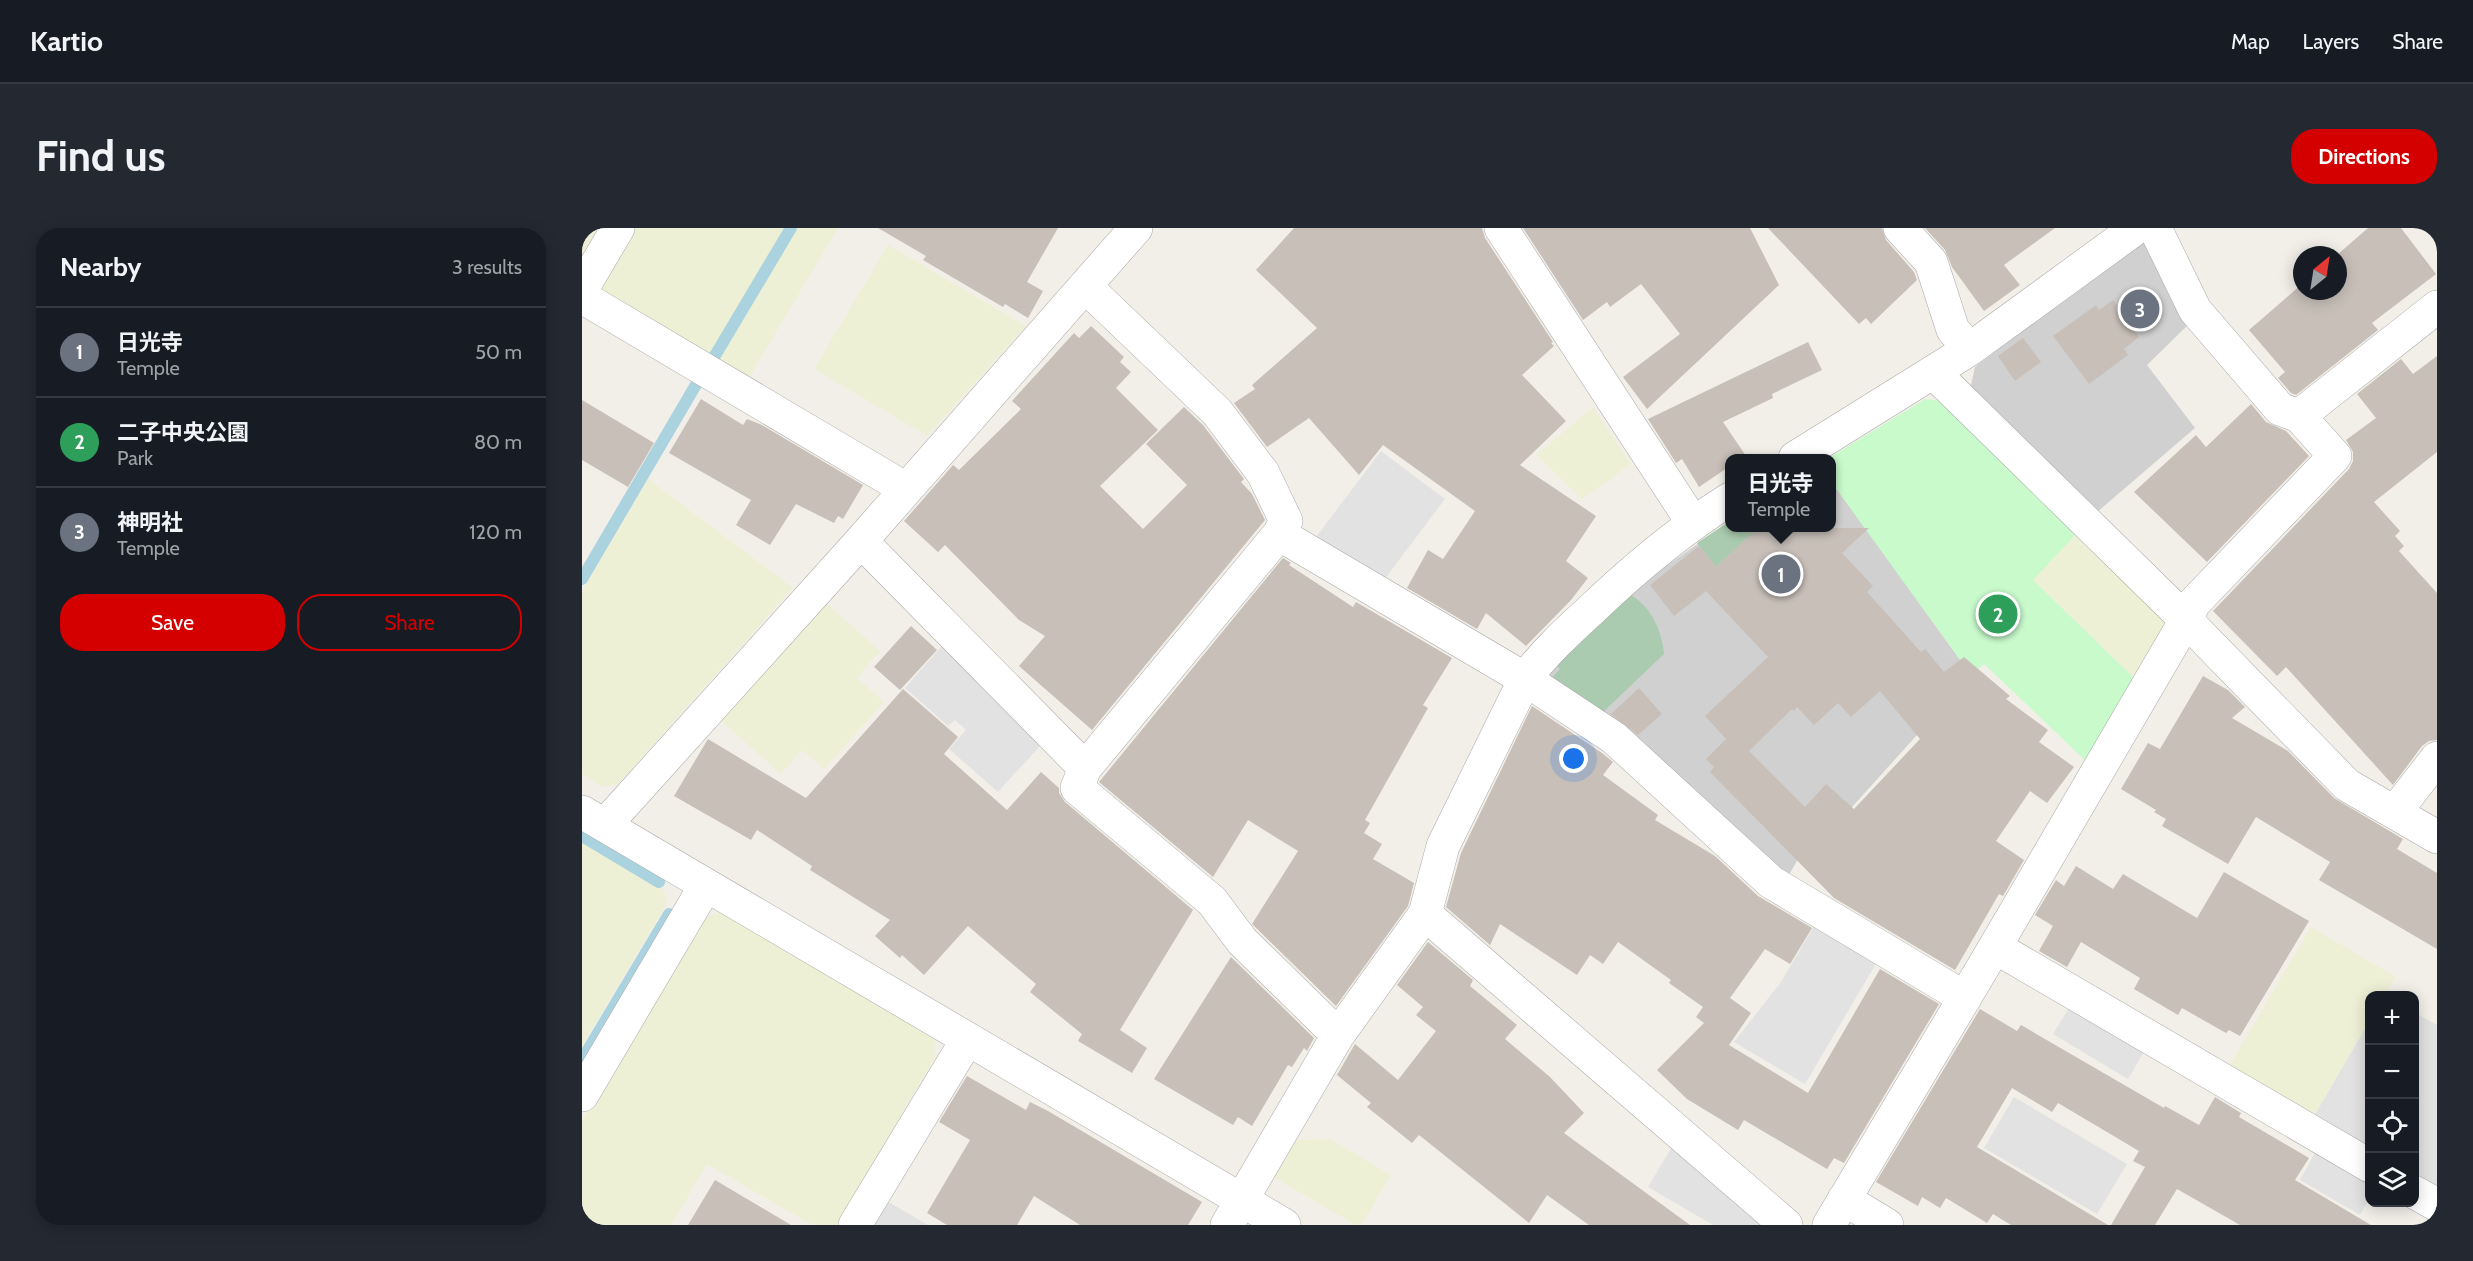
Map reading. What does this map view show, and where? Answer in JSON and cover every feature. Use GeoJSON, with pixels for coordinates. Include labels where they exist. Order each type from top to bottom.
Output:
{"type":"FeatureCollection","features":[{"type":"Feature","properties":{"kind":"street"},"geometry":{"type":"LineString","coordinates":[[582,289],[618,228]]}},
{"type":"Feature","properties":{"kind":"street"},"geometry":{"type":"LineString","coordinates":[[1501,228],[1693,523]]}},
{"type":"Feature","properties":{"kind":"street"},"geometry":{"type":"LineString","coordinates":[[1900,228],[1931,262],[1953,330],[1970,349]]}},
{"type":"Feature","properties":{"kind":"street"},"geometry":{"type":"LineString","coordinates":[[1803,454],[1970,349],[2136,228]]}},
{"type":"Feature","properties":{"kind":"street"},"geometry":{"type":"LineString","coordinates":[[1887,1225],[1836,1212],[1995,947],[2186,620],[2193,603],[2335,456],[2299,416],[2280,409],[2195,310],[2156,228]]}},
{"type":"Feature","properties":{"kind":"street"},"geometry":{"type":"LineString","coordinates":[[1120,232],[1085,286],[861,540],[593,819],[967,1040],[1234,1212],[1284,1225]]}},
{"type":"Feature","properties":{"kind":"street"},"geometry":{"type":"LineString","coordinates":[[1085,286],[1217,412],[1268,483],[1287,521],[1279,534],[1086,768],[1077,788],[1212,901],[1242,942],[1338,1035]]}},
{"type":"Feature","properties":{"kind":"street"},"geometry":{"type":"LineString","coordinates":[[582,297],[906,489]]}},
{"type":"Feature","properties":{"kind":"street"},"geometry":{"type":"LineString","coordinates":[[2299,416],[2437,307]]}},
{"type":"Feature","properties":{"kind":"street"},"geometry":{"type":"LineString","coordinates":[[1933,372],[2186,620],[2347,784],[2437,837]]}},
{"type":"Feature","properties":{"kind":"street"},"geometry":{"type":"LineString","coordinates":[[1234,1212],[1338,1035],[1425,914],[1443,846],[1525,679],[1542,656],[1618,584],[1693,523],[1725,502]]}},
{"type":"Feature","properties":{"kind":"street"},"geometry":{"type":"LineString","coordinates":[[1279,534],[1525,679],[1614,738],[1771,882],[1965,998]]}},
{"type":"Feature","properties":{"kind":"street"},"geometry":{"type":"LineString","coordinates":[[861,540],[1086,768]]}},
{"type":"Feature","properties":{"kind":"street"},"geometry":{"type":"LineString","coordinates":[[2395,812],[2437,758]]}},
{"type":"Feature","properties":{"kind":"street"},"geometry":{"type":"LineString","coordinates":[[582,1095],[706,885]]}},
{"type":"Feature","properties":{"kind":"street"},"geometry":{"type":"LineString","coordinates":[[1425,914],[1786,1225]]}},
{"type":"Feature","properties":{"kind":"street"},"geometry":{"type":"LineString","coordinates":[[1995,947],[2365,1163]]}},
{"type":"Feature","properties":{"kind":"street"},"geometry":{"type":"LineString","coordinates":[[855,1225],[967,1040]]}},
{"type":"Feature","properties":{"kind":"street"},"geometry":{"type":"LineString","coordinates":[[2419,1194],[2437,1205]]}},
{"type":"Feature","properties":{"kind":"shaded area"},"geometry":{"type":"Polygon","coordinates":[[[2141,242],[2151,244],[2191,322],[2147,365],[2195,428],[2096,513],[1970,390],[1975,367],[2141,242]]]}},
{"type":"Feature","properties":{"kind":"shaded area"},"geometry":{"type":"Polygon","coordinates":[[[1381,451],[1445,499],[1381,584],[1313,541],[1381,451]]]}},
{"type":"Feature","properties":{"kind":"shaded area"},"geometry":{"type":"Polygon","coordinates":[[[1836,488],[1971,675],[1825,837],[1814,831],[1786,880],[1546,676],[1645,581],[1725,525],[1725,532],[1836,532],[1836,488]]]}},
{"type":"Feature","properties":{"kind":"shaded area"},"geometry":{"type":"Polygon","coordinates":[[[942,646],[1040,746],[998,792],[949,749],[966,730],[955,720],[948,726],[905,688],[942,646]]]}},
{"type":"Feature","properties":{"kind":"shaded area"},"geometry":{"type":"Polygon","coordinates":[[[1817,921],[1880,957],[1805,1084],[1734,1042],[1781,982],[1817,921]]]}},
{"type":"Feature","properties":{"kind":"shaded area"},"geometry":{"type":"Polygon","coordinates":[[[2069,1008],[2144,1052],[2128,1079],[2053,1034],[2069,1008]]]}},
{"type":"Feature","properties":{"kind":"shaded area"},"geometry":{"type":"Polygon","coordinates":[[[2419,1015],[2437,1025],[2437,1191],[2419,1180],[2419,1015]]]}},
{"type":"Feature","properties":{"kind":"shaded area"},"geometry":{"type":"Polygon","coordinates":[[[2365,1029],[2365,1150],[2313,1118],[2365,1029]]]}},
{"type":"Feature","properties":{"kind":"shaded area"},"geometry":{"type":"Polygon","coordinates":[[[2014,1097],[2127,1164],[2097,1214],[1984,1148],[2014,1097]]]}},
{"type":"Feature","properties":{"kind":"shaded area"},"geometry":{"type":"Polygon","coordinates":[[[1673,1145],[1762,1220],[1759,1225],[1713,1225],[1648,1187],[1673,1145]]]}},
{"type":"Feature","properties":{"kind":"shaded area"},"geometry":{"type":"Polygon","coordinates":[[[2316,1151],[2365,1181],[2365,1206],[2360,1215],[2300,1180],[2316,1151]]]}},
{"type":"Feature","properties":{"kind":"shaded area"},"geometry":{"type":"Polygon","coordinates":[[[885,1200],[928,1225],[870,1225],[885,1200]]]}},
{"type":"Feature","properties":{"kind":"green space"},"geometry":{"type":"Polygon","coordinates":[[[582,228],[601,228],[582,260],[582,228]]]}},
{"type":"Feature","properties":{"kind":"green space"},"geometry":{"type":"Polygon","coordinates":[[[628,228],[785,228],[707,360],[594,294],[628,228]]]}},
{"type":"Feature","properties":{"kind":"green space"},"geometry":{"type":"Polygon","coordinates":[[[796,228],[838,228],[747,381],[717,364],[796,228]]]}},
{"type":"Feature","properties":{"kind":"green space"},"geometry":{"type":"Polygon","coordinates":[[[888,245],[1026,326],[927,436],[814,369],[888,245]]]}},
{"type":"Feature","properties":{"kind":"green space"},"geometry":{"type":"Polygon","coordinates":[[[1925,399],[1941,401],[2078,532],[2033,580],[2135,679],[2087,762],[1984,664],[1971,675],[1836,489],[1836,454],[1925,399]]]}},
{"type":"Feature","properties":{"kind":"green space"},"geometry":{"type":"Polygon","coordinates":[[[1593,407],[1631,464],[1582,499],[1536,455],[1593,407]]]}},
{"type":"Feature","properties":{"kind":"green space"},"geometry":{"type":"Polygon","coordinates":[[[648,479],[793,588],[618,784],[604,787],[582,774],[582,592],[648,479]]]}},
{"type":"Feature","properties":{"kind":"green space"},"geometry":{"type":"Polygon","coordinates":[[[1725,524],[1725,532],[1754,532],[1716,567],[1697,543],[1725,524]]]}},
{"type":"Feature","properties":{"kind":"green space"},"geometry":{"type":"Polygon","coordinates":[[[2078,532],[2162,612],[2165,629],[2135,679],[2032,580],[2078,532]]]}},
{"type":"Feature","properties":{"kind":"green space"},"geometry":{"type":"Polygon","coordinates":[[[1626,593],[1642,603],[1653,618],[1661,636],[1664,654],[1602,713],[1551,679],[1560,669],[1553,661],[1626,593]]]}},
{"type":"Feature","properties":{"kind":"green space"},"geometry":{"type":"Polygon","coordinates":[[[824,601],[880,651],[857,678],[884,702],[824,769],[802,750],[781,774],[719,719],[824,601]]]}},
{"type":"Feature","properties":{"kind":"green space"},"geometry":{"type":"Polygon","coordinates":[[[582,841],[664,890],[667,903],[582,1046],[582,841]]]}},
{"type":"Feature","properties":{"kind":"green space"},"geometry":{"type":"Polygon","coordinates":[[[721,912],[935,1038],[934,1059],[836,1225],[812,1225],[707,1164],[671,1225],[582,1225],[582,1120],[699,920],[721,912]]]}},
{"type":"Feature","properties":{"kind":"green space"},"geometry":{"type":"Polygon","coordinates":[[[2311,927],[2396,977],[2387,991],[2365,991],[2365,1029],[2313,1118],[2228,1068],[2311,927]]]}},
{"type":"Feature","properties":{"kind":"green space"},"geometry":{"type":"Polygon","coordinates":[[[1330,1139],[1391,1175],[1361,1225],[1355,1225],[1274,1177],[1296,1140],[1330,1139]]]}},
{"type":"Feature","properties":{"kind":"building"},"geometry":{"type":"Polygon","coordinates":[[[878,228],[1058,228],[1027,282],[1043,291],[1028,318],[1005,304],[1003,307],[923,260],[926,256],[878,228]]]}},
{"type":"Feature","properties":{"kind":"building"},"geometry":{"type":"Polygon","coordinates":[[[1294,228],[1482,228],[1485,238],[1553,342],[1551,343],[1554,346],[1522,375],[1566,421],[1520,465],[1596,516],[1566,561],[1588,578],[1571,600],[1526,646],[1486,613],[1477,629],[1407,588],[1428,550],[1443,559],[1475,511],[1383,445],[1359,475],[1309,418],[1267,447],[1234,403],[1255,389],[1252,385],[1317,328],[1256,270],[1294,228]]]}},
{"type":"Feature","properties":{"kind":"building"},"geometry":{"type":"Polygon","coordinates":[[[1523,228],[1750,228],[1779,285],[1647,409],[1623,377],[1680,334],[1641,284],[1610,307],[1607,302],[1583,320],[1523,228]]]}},
{"type":"Feature","properties":{"kind":"building"},"geometry":{"type":"Polygon","coordinates":[[[1768,228],[1882,228],[1886,240],[1914,272],[1917,280],[1871,324],[1866,318],[1859,324],[1768,228]]]}},
{"type":"Feature","properties":{"kind":"building"},"geometry":{"type":"Polygon","coordinates":[[[1925,228],[2055,228],[2004,265],[2020,285],[1984,311],[1952,267],[1945,250],[1925,228]]]}},
{"type":"Feature","properties":{"kind":"building"},"geometry":{"type":"Polygon","coordinates":[[[2368,228],[2401,228],[2436,274],[2372,323],[2378,330],[2296,395],[2291,393],[2278,378],[2285,372],[2249,330],[2293,292],[2293,300],[2347,300],[2347,246],[2368,228]]]}},
{"type":"Feature","properties":{"kind":"building"},"geometry":{"type":"Polygon","coordinates":[[[2144,288],[2162,312],[2135,332],[2139,337],[2124,349],[2128,355],[2089,384],[2053,336],[2096,305],[2099,310],[2113,300],[2118,307],[2144,288]]]}},
{"type":"Feature","properties":{"kind":"building"},"geometry":{"type":"Polygon","coordinates":[[[1091,326],[1124,357],[1120,362],[1131,372],[1116,388],[1158,430],[1100,486],[1143,529],[1187,485],[1146,444],[1184,407],[1203,425],[1244,479],[1241,482],[1252,494],[1265,520],[1092,730],[1019,666],[1045,636],[1019,620],[945,545],[938,552],[904,521],[953,465],[959,470],[1021,409],[1012,401],[1074,333],[1079,338],[1091,326]]]}},
{"type":"Feature","properties":{"kind":"building"},"geometry":{"type":"Polygon","coordinates":[[[2023,338],[2041,362],[2015,381],[1998,356],[2023,338]]]}},
{"type":"Feature","properties":{"kind":"building"},"geometry":{"type":"Polygon","coordinates":[[[1808,342],[1822,370],[1772,394],[1773,398],[1723,422],[1745,454],[1725,454],[1725,469],[1699,487],[1682,459],[1676,463],[1648,419],[1808,342]]]}},
{"type":"Feature","properties":{"kind":"building"},"geometry":{"type":"Polygon","coordinates":[[[2437,356],[2437,452],[2374,502],[2400,531],[2395,536],[2404,546],[2399,551],[2437,593],[2437,740],[2429,741],[2422,746],[2393,785],[2286,667],[2277,676],[2213,611],[2349,469],[2353,461],[2353,452],[2346,440],[2376,418],[2357,394],[2401,359],[2413,374],[2437,356]]]}},
{"type":"Feature","properties":{"kind":"building"},"geometry":{"type":"Polygon","coordinates":[[[701,399],[743,425],[747,419],[762,425],[863,485],[843,519],[838,516],[834,523],[796,504],[770,545],[736,525],[751,500],[669,453],[701,399]]]}},
{"type":"Feature","properties":{"kind":"building"},"geometry":{"type":"Polygon","coordinates":[[[582,400],[654,443],[628,487],[582,460],[582,400]]]}},
{"type":"Feature","properties":{"kind":"building"},"geometry":{"type":"Polygon","coordinates":[[[2251,404],[2266,422],[2286,431],[2309,456],[2207,562],[2134,492],[2196,435],[2206,447],[2251,404]]]}},
{"type":"Feature","properties":{"kind":"building"},"geometry":{"type":"Polygon","coordinates":[[[1836,528],[1869,528],[1842,553],[1873,586],[1867,592],[1921,652],[1925,649],[1944,672],[1964,657],[2010,696],[2006,699],[2048,730],[2039,742],[2074,767],[2047,803],[2030,791],[1996,841],[2024,860],[2003,896],[1999,894],[1955,970],[1834,898],[1710,772],[1714,767],[1706,759],[1726,739],[1705,716],[1768,657],[1706,591],[1674,616],[1650,585],[1699,546],[1716,567],[1754,532],[1836,532],[1836,528]],[[1880,691],[1851,717],[1838,703],[1814,725],[1797,707],[1794,711],[1792,709],[1749,751],[1805,807],[1826,784],[1854,809],[1920,739],[1880,691]]]}},
{"type":"Feature","properties":{"kind":"building"},"geometry":{"type":"Polygon","coordinates":[[[1283,558],[1291,563],[1289,565],[1353,607],[1356,602],[1452,658],[1423,705],[1428,708],[1365,820],[1370,823],[1364,833],[1382,844],[1373,859],[1414,883],[1408,906],[1336,1006],[1252,924],[1298,851],[1248,820],[1213,877],[1099,782],[1283,558]]]}},
{"type":"Feature","properties":{"kind":"building"},"geometry":{"type":"Polygon","coordinates":[[[911,626],[937,650],[900,690],[874,667],[911,626]]]}},
{"type":"Feature","properties":{"kind":"building"},"geometry":{"type":"Polygon","coordinates":[[[2203,676],[2228,690],[2245,707],[2232,718],[2288,751],[2334,798],[2403,839],[2397,849],[2437,873],[2437,949],[2319,880],[2330,862],[2256,817],[2228,864],[2162,826],[2166,819],[2154,812],[2156,810],[2121,789],[2148,743],[2160,749],[2203,676]]]}},
{"type":"Feature","properties":{"kind":"building"},"geometry":{"type":"Polygon","coordinates":[[[1639,688],[1662,714],[1638,735],[1611,714],[1639,688]]]}},
{"type":"Feature","properties":{"kind":"building"},"geometry":{"type":"Polygon","coordinates":[[[903,689],[958,737],[944,754],[1007,810],[1041,772],[1059,788],[1059,793],[1065,802],[1193,910],[1120,1030],[1147,1048],[1132,1073],[1078,1041],[1082,1034],[1030,992],[1036,984],[968,926],[924,975],[902,955],[900,958],[875,936],[890,920],[810,870],[812,866],[757,830],[751,840],[674,796],[708,739],[806,798],[903,689]]]}},
{"type":"Feature","properties":{"kind":"building"},"geometry":{"type":"Polygon","coordinates":[[[1532,706],[1613,762],[1603,775],[1658,815],[1655,820],[1715,856],[1758,896],[1812,928],[1790,964],[1765,949],[1730,998],[1751,1013],[1729,1045],[1808,1093],[1880,969],[1939,1004],[1844,1163],[1834,1158],[1827,1169],[1744,1120],[1738,1130],[1687,1099],[1657,1070],[1704,1023],[1696,1017],[1703,1007],[1669,983],[1671,980],[1618,942],[1603,964],[1590,955],[1577,975],[1500,924],[1490,945],[1446,907],[1461,853],[1532,706]]]}},
{"type":"Feature","properties":{"kind":"building"},"geometry":{"type":"Polygon","coordinates":[[[2076,866],[2113,889],[2123,874],[2197,918],[2224,872],[2309,921],[2240,1036],[2229,1030],[2226,1033],[2182,1008],[2178,1015],[2134,989],[2140,978],[2081,942],[2067,967],[2039,951],[2053,926],[2035,915],[2056,880],[2064,886],[2076,866]]]}},
{"type":"Feature","properties":{"kind":"building"},"geometry":{"type":"Polygon","coordinates":[[[1428,942],[1473,980],[1470,986],[1517,1025],[1505,1039],[1550,1077],[1584,1113],[1564,1133],[1690,1225],[1589,1225],[1547,1195],[1529,1223],[1419,1135],[1412,1143],[1367,1107],[1371,1103],[1337,1075],[1355,1044],[1398,1080],[1436,1031],[1416,1015],[1423,1007],[1397,985],[1428,942]]]}},
{"type":"Feature","properties":{"kind":"building"},"geometry":{"type":"Polygon","coordinates":[[[1231,957],[1314,1038],[1307,1051],[1304,1048],[1292,1067],[1288,1065],[1252,1126],[1238,1117],[1233,1125],[1154,1079],[1231,957]]]}},
{"type":"Feature","properties":{"kind":"building"},"geometry":{"type":"Polygon","coordinates":[[[1980,1009],[2017,1031],[2021,1025],[2164,1108],[2165,1106],[2199,1125],[2215,1097],[2241,1113],[2239,1117],[2309,1158],[2295,1180],[2371,1225],[2240,1225],[2177,1189],[2155,1225],[2111,1225],[2145,1167],[2133,1161],[2139,1151],[2058,1103],[2052,1112],[2012,1088],[1977,1147],[2108,1225],[2011,1225],[1993,1214],[1987,1223],[1946,1198],[1940,1208],[1922,1197],[1918,1206],[1876,1182],[1980,1009]]]}},
{"type":"Feature","properties":{"kind":"building"},"geometry":{"type":"Polygon","coordinates":[[[967,1076],[1026,1110],[1030,1102],[1048,1111],[1202,1202],[1188,1225],[1080,1225],[1034,1196],[1017,1225],[947,1225],[927,1213],[970,1140],[939,1122],[967,1076]]]}},
{"type":"Feature","properties":{"kind":"building"},"geometry":{"type":"Polygon","coordinates":[[[715,1180],[791,1225],[688,1225],[715,1180]]]}},
{"type":"Feature","properties":{"kind":"waterway"},"geometry":{"type":"LineString","coordinates":[[713,359],[791,228]]}},
{"type":"Feature","properties":{"kind":"waterway"},"geometry":{"type":"LineString","coordinates":[[582,579],[697,383]]}},
{"type":"Feature","properties":{"kind":"waterway"},"geometry":{"type":"LineString","coordinates":[[582,836],[659,882]]}},
{"type":"Feature","properties":{"kind":"waterway"},"geometry":{"type":"LineString","coordinates":[[582,1060],[669,914]]}},
{"type":"Feature","properties":{"kind":"place","name":"神明社"},"geometry":{"type":"Point","coordinates":[2140,309]}},
{"type":"Feature","properties":{"kind":"place","name":"日光寺"},"geometry":{"type":"Point","coordinates":[1781,574]}},
{"type":"Feature","properties":{"kind":"place","name":"二子中央公園"},"geometry":{"type":"Point","coordinates":[1998,614]}}]}
